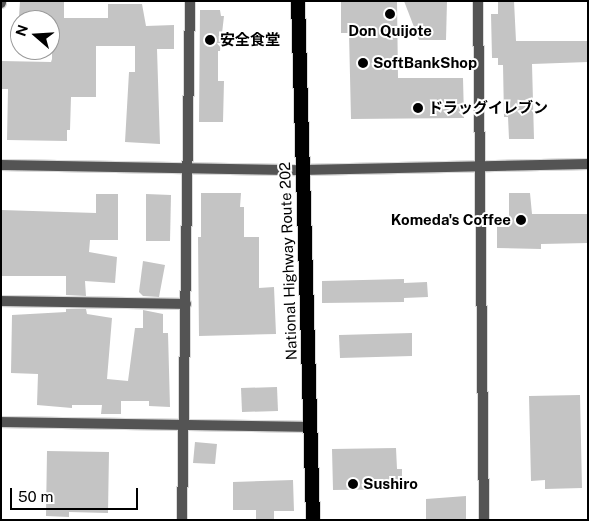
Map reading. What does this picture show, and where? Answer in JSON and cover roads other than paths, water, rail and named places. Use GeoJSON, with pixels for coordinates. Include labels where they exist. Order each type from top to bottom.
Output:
{"type":"FeatureCollection","features":[{"type":"Feature","properties":{"kind":"highway","name":"National Highway Route 202"},"geometry":{"type":"LineString","coordinates":[[298,1],[301,170],[313,520]]}},
{"type":"Feature","properties":{"kind":"street"},"geometry":{"type":"LineString","coordinates":[[182,520],[190,1]]}},
{"type":"Feature","properties":{"kind":"street"},"geometry":{"type":"LineString","coordinates":[[478,1],[484,520]]}},
{"type":"Feature","properties":{"kind":"street"},"geometry":{"type":"LineString","coordinates":[[1,165],[301,170],[588,164]]}},
{"type":"Feature","properties":{"kind":"street"},"geometry":{"type":"LineString","coordinates":[[1,301],[186,304]]}},
{"type":"Feature","properties":{"kind":"street"},"geometry":{"type":"LineString","coordinates":[[1,422],[310,427]]}},
{"type":"Feature","properties":{"kind":"place","name":"Don Quijote"},"geometry":{"type":"Point","coordinates":[390,14]}},
{"type":"Feature","properties":{"kind":"place","name":"安全食堂"},"geometry":{"type":"Point","coordinates":[210,40]}},
{"type":"Feature","properties":{"kind":"place","name":"SoftBankShop"},"geometry":{"type":"Point","coordinates":[363,63]}},
{"type":"Feature","properties":{"kind":"place","name":"ドラッグイレブン"},"geometry":{"type":"Point","coordinates":[418,108]}},
{"type":"Feature","properties":{"kind":"place","name":"Komeda's Coffee"},"geometry":{"type":"Point","coordinates":[521,220]}},
{"type":"Feature","properties":{"kind":"place","name":"Sushiro"},"geometry":{"type":"Point","coordinates":[353,484]}}]}
